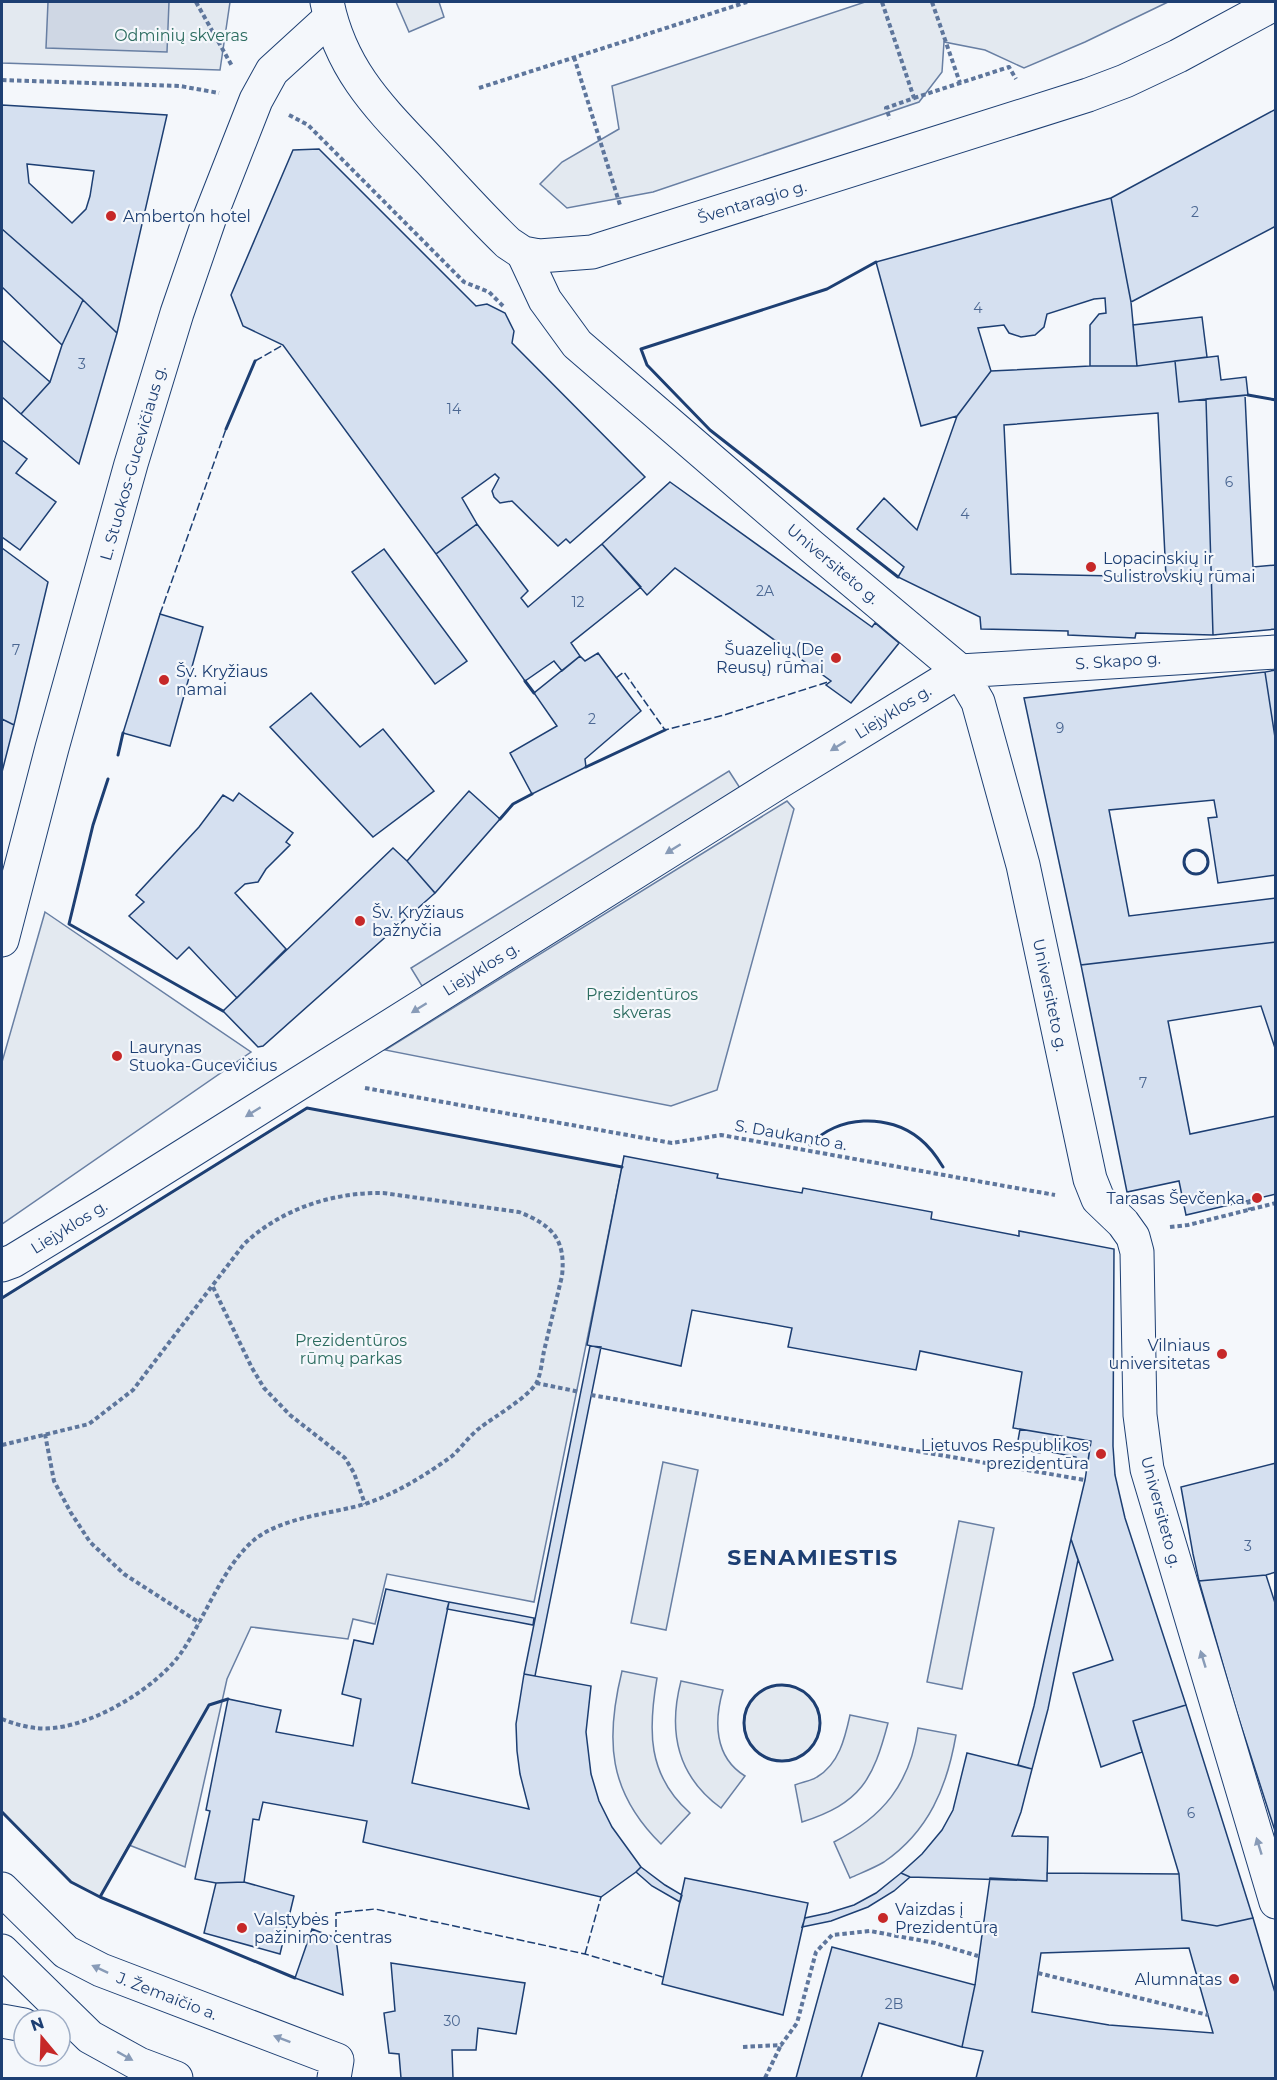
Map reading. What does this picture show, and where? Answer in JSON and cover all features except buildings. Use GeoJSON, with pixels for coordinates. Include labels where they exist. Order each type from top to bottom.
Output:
{"type":"FeatureCollection","features":[{"type":"Feature","properties":{"kind":"street","name":"Šventaragio g."},"geometry":{"type":"LineString","coordinates":[[524,253],[539,256],[592,252],[1030,115],[1125,81],[1178,56],[1275,3]]}},
{"type":"Feature","properties":{"kind":"street","name":"L. Stuokos-Gucevičiaus g."},"geometry":{"type":"LineString","coordinates":[[2,940],[52,748],[131,464],[177,313],[210,216],[256,100],[272,71],[328,10]]}},
{"type":"Feature","properties":{"kind":"street"},"geometry":{"type":"LineString","coordinates":[[328,10],[349,64],[366,90],[489,224],[508,243],[524,253]]}},
{"type":"Feature","properties":{"kind":"street","name":"Universiteto g."},"geometry":{"type":"LineString","coordinates":[[524,253],[545,300],[577,344],[960,671],[978,702],[1023,865],[1089,1179],[1098,1199],[1124,1222],[1133,1237],[1137,1252],[1140,1415],[1147,1469],[1275,1902]]}},
{"type":"Feature","properties":{"kind":"street","name":"S. Skapo g."},"geometry":{"type":"LineString","coordinates":[[960,671],[1275,651]]}},
{"type":"Feature","properties":{"kind":"street","name":"Liejyklos g."},"geometry":{"type":"LineString","coordinates":[[2,1265],[13,1261],[960,671]]}},
{"type":"Feature","properties":{"kind":"street","name":"J. Žemaičio a."},"geometry":{"type":"LineString","coordinates":[[2,1889],[66,1952],[101,1970],[337,2060],[334,2079]]}},
{"type":"Feature","properties":{"kind":"street"},"geometry":{"type":"LineString","coordinates":[[2,1951],[39,1989],[75,2034],[176,2079]]}},
{"type":"Feature","properties":{"kind":"street"},"geometry":{"type":"LineString","coordinates":[[39,1989],[66,1952]]}},
{"type":"Feature","properties":{"kind":"path"},"geometry":{"type":"LineString","coordinates":[[196,2],[230,62],[256,100]]}},
{"type":"Feature","properties":{"kind":"path"},"geometry":{"type":"LineString","coordinates":[[478,87],[747,2]]}},
{"type":"Feature","properties":{"kind":"path"},"geometry":{"type":"LineString","coordinates":[[882,2],[914,98]]}},
{"type":"Feature","properties":{"kind":"path"},"geometry":{"type":"LineString","coordinates":[[932,2],[960,83]]}},
{"type":"Feature","properties":{"kind":"path"},"geometry":{"type":"LineString","coordinates":[[574,57],[623,214]]}},
{"type":"Feature","properties":{"kind":"path"},"geometry":{"type":"LineString","coordinates":[[891,123],[886,108],[914,98],[1009,67],[1017,81]]}},
{"type":"Feature","properties":{"kind":"path"},"geometry":{"type":"LineString","coordinates":[[2,80],[180,86],[256,100],[308,125],[464,282],[489,292],[506,309]]}},
{"type":"Feature","properties":{"kind":"path","name":"S. Daukanto a."},"geometry":{"type":"LineString","coordinates":[[308,1077],[672,1143],[721,1135],[1056,1195]]}},
{"type":"Feature","properties":{"kind":"path"},"geometry":{"type":"LineString","coordinates":[[2,1444],[89,1424],[133,1390],[244,1244],[258,1230],[280,1216],[338,1197],[362,1192],[383,1192],[519,1212],[538,1220],[553,1232],[559,1242],[564,1260],[562,1276],[536,1383],[508,1410],[480,1428],[453,1455],[386,1496],[365,1504],[293,1522],[267,1531],[253,1541],[235,1561],[182,1653],[160,1678],[130,1700],[90,1718],[60,1727],[37,1729],[2,1719]]}},
{"type":"Feature","properties":{"kind":"path"},"geometry":{"type":"LineString","coordinates":[[1248,1200],[1250,1210]]}},
{"type":"Feature","properties":{"kind":"path"},"geometry":{"type":"LineString","coordinates":[[1124,1222],[1155,1229],[1188,1225],[1275,1203]]}},
{"type":"Feature","properties":{"kind":"path"},"geometry":{"type":"LineString","coordinates":[[213,1287],[264,1388],[290,1415],[345,1458],[354,1473],[365,1504]]}},
{"type":"Feature","properties":{"kind":"path"},"geometry":{"type":"LineString","coordinates":[[536,1383],[580,1392]]}},
{"type":"Feature","properties":{"kind":"path"},"geometry":{"type":"LineString","coordinates":[[591,1395],[1085,1480]]}},
{"type":"Feature","properties":{"kind":"path"},"geometry":{"type":"LineString","coordinates":[[45,1434],[54,1481],[70,1513],[90,1542],[124,1574],[200,1623]]}},
{"type":"Feature","properties":{"kind":"path"},"geometry":{"type":"LineString","coordinates":[[765,2079],[781,2045],[797,2023],[816,1952],[832,1935],[870,1930],[935,1943],[978,1956]]}},
{"type":"Feature","properties":{"kind":"path"},"geometry":{"type":"LineString","coordinates":[[1038,1973],[1208,2015]]}},
{"type":"Feature","properties":{"kind":"path"},"geometry":{"type":"LineString","coordinates":[[743,2047],[781,2045]]}},
{"type":"Feature","properties":{"kind":"green space","name":"Odminių skveras"},"geometry":{"type":"Polygon","coordinates":[[[2,2],[230,2],[220,70],[2,63],[2,2]]]}},
{"type":"Feature","properties":{"kind":"green space"},"geometry":{"type":"Polygon","coordinates":[[[396,2],[439,2],[444,17],[409,32],[396,2]]]}},
{"type":"Feature","properties":{"kind":"green space"},"geometry":{"type":"Polygon","coordinates":[[[865,2],[1168,2],[1024,68],[985,50],[944,42],[942,72],[919,102],[653,192],[567,208],[540,184],[562,162],[619,129],[612,86],[865,2]]]}},
{"type":"Feature","properties":{"kind":"green space"},"geometry":{"type":"Polygon","coordinates":[[[729,771],[740,788],[422,986],[411,968],[729,771]]]}},
{"type":"Feature","properties":{"kind":"green space","name":"Prezidentūros skveras"},"geometry":{"type":"Polygon","coordinates":[[[787,801],[794,809],[717,1090],[671,1106],[385,1050],[787,801]]]}},
{"type":"Feature","properties":{"kind":"green space"},"geometry":{"type":"Polygon","coordinates":[[[45,912],[251,1052],[2,1224],[2,1062],[45,912]]]}},
{"type":"Feature","properties":{"kind":"green space","name":"Prezidentūros rūmų parkas"},"geometry":{"type":"Polygon","coordinates":[[[307,1108],[622,1167],[534,1602],[387,1574],[375,1624],[353,1619],[348,1639],[251,1627],[227,1679],[185,1867],[129,1845],[100,1897],[71,1882],[2,1812],[2,1298],[307,1108]]]}},
{"type":"Feature","properties":{"kind":"green space"},"geometry":{"type":"Polygon","coordinates":[[[663,1462],[698,1470],[666,1630],[631,1623],[663,1462]]]}},
{"type":"Feature","properties":{"kind":"green space"},"geometry":{"type":"Polygon","coordinates":[[[959,1521],[994,1528],[962,1689],[927,1682],[959,1521]]]}},
{"type":"Feature","properties":{"kind":"green space"},"geometry":{"type":"Polygon","coordinates":[[[622,1671],[657,1678],[652,1716],[654,1751],[665,1783],[690,1813],[661,1844],[630,1805],[615,1764],[613,1720],[622,1671]]]}},
{"type":"Feature","properties":{"kind":"green space"},"geometry":{"type":"Polygon","coordinates":[[[681,1681],[723,1690],[718,1714],[719,1738],[727,1759],[745,1776],[721,1808],[694,1782],[680,1751],[676,1735],[676,1717],[681,1681]]]}},
{"type":"Feature","properties":{"kind":"green space"},"geometry":{"type":"Polygon","coordinates":[[[775,1685],[789,1685],[803,1691],[814,1702],[820,1716],[817,1738],[809,1750],[789,1761],[775,1761],[761,1755],[750,1744],[744,1730],[744,1716],[750,1702],[761,1691],[775,1685]]]}},
{"type":"Feature","properties":{"kind":"green space"},"geometry":{"type":"Polygon","coordinates":[[[850,1715],[888,1723],[877,1760],[862,1787],[851,1797],[838,1807],[802,1822],[795,1785],[815,1778],[831,1765],[840,1750],[850,1715]]]}},
{"type":"Feature","properties":{"kind":"green space"},"geometry":{"type":"Polygon","coordinates":[[[918,1728],[956,1735],[947,1772],[934,1806],[924,1822],[900,1850],[884,1862],[850,1878],[834,1842],[867,1822],[891,1797],[908,1766],[918,1728]]]}},
{"type":"Feature","properties":{"kind":"shaded area"},"geometry":{"type":"Polygon","coordinates":[[[48,2],[169,2],[167,52],[46,48],[48,2]]]}},
{"type":"Feature","properties":{"kind":"fence"},"geometry":{"type":"LineString","coordinates":[[255,361],[283,345]]}},
{"type":"Feature","properties":{"kind":"fence"},"geometry":{"type":"LineString","coordinates":[[160,614],[226,429]]}},
{"type":"Feature","properties":{"kind":"fence"},"geometry":{"type":"LineString","coordinates":[[616,678],[624,672],[665,730],[724,715],[831,681]]}},
{"type":"Feature","properties":{"kind":"fence"},"geometry":{"type":"LineString","coordinates":[[585,1954],[601,1897]]}},
{"type":"Feature","properties":{"kind":"fence"},"geometry":{"type":"LineString","coordinates":[[336,1938],[336,1913],[375,1909],[585,1954],[663,1977]]}},
{"type":"Feature","properties":{"kind":"wall"},"geometry":{"type":"LineString","coordinates":[[876,262],[827,289],[641,349],[647,365],[710,430],[898,577]]}},
{"type":"Feature","properties":{"kind":"wall"},"geometry":{"type":"LineString","coordinates":[[226,429],[255,361]]}},
{"type":"Feature","properties":{"kind":"wall"},"geometry":{"type":"LineString","coordinates":[[1248,395],[1276,400]]}},
{"type":"Feature","properties":{"kind":"wall"},"geometry":{"type":"LineString","coordinates":[[525,681],[534,693]]}},
{"type":"Feature","properties":{"kind":"wall"},"geometry":{"type":"LineString","coordinates":[[586,767],[665,730]]}},
{"type":"Feature","properties":{"kind":"wall"},"geometry":{"type":"LineString","coordinates":[[118,755],[123,733]]}},
{"type":"Feature","properties":{"kind":"wall"},"geometry":{"type":"LineString","coordinates":[[108,779],[93,825],[69,924],[223,1011]]}},
{"type":"Feature","properties":{"kind":"wall"},"geometry":{"type":"LineString","coordinates":[[500,819],[513,804],[532,794]]}},
{"type":"Feature","properties":{"kind":"wall"},"geometry":{"type":"LineString","coordinates":[[1196,850],[1205,853],[1208,862],[1205,871],[1196,874],[1187,871],[1184,862],[1187,853],[1196,850]]}},
{"type":"Feature","properties":{"kind":"wall"},"geometry":{"type":"LineString","coordinates":[[2,1298],[307,1108],[622,1167]]}},
{"type":"Feature","properties":{"kind":"wall"},"geometry":{"type":"LineString","coordinates":[[810,1145],[821,1135],[848,1123],[879,1122],[894,1125],[920,1139],[943,1167]]}},
{"type":"Feature","properties":{"kind":"wall"},"geometry":{"type":"LineString","coordinates":[[775,1685],[789,1685],[803,1691],[814,1702],[820,1716],[820,1723],[817,1738],[809,1750],[789,1761],[775,1761],[761,1755],[750,1744],[744,1730],[744,1716],[750,1702],[761,1691],[775,1685]]}},
{"type":"Feature","properties":{"kind":"wall"},"geometry":{"type":"LineString","coordinates":[[100,1897],[209,1705],[228,1699]]}},
{"type":"Feature","properties":{"kind":"wall"},"geometry":{"type":"LineString","coordinates":[[2,1812],[71,1882],[100,1897],[295,1978]]}},
{"type":"Feature","properties":{"kind":"place","name":"Amberton hotel"},"geometry":{"type":"Point","coordinates":[111,216]}},
{"type":"Feature","properties":{"kind":"place","name":"Lopacinskių ir Sulistrovskių rūmai"},"geometry":{"type":"Point","coordinates":[1091,567]}},
{"type":"Feature","properties":{"kind":"place","name":"Šuazelių (De Reusų) rūmai"},"geometry":{"type":"Point","coordinates":[836,658]}},
{"type":"Feature","properties":{"kind":"place","name":"Šv. Kryžiaus namai"},"geometry":{"type":"Point","coordinates":[164,680]}},
{"type":"Feature","properties":{"kind":"place","name":"Šv. Kryžiaus bažnyčia"},"geometry":{"type":"Point","coordinates":[360,921]}},
{"type":"Feature","properties":{"kind":"place","name":"Laurynas Stuoka-Gucevičius"},"geometry":{"type":"Point","coordinates":[117,1056]}},
{"type":"Feature","properties":{"kind":"place","name":"Tarasas Ševčenka"},"geometry":{"type":"Point","coordinates":[1257,1198]}},
{"type":"Feature","properties":{"kind":"place","name":"Vilniaus universitetas"},"geometry":{"type":"Point","coordinates":[1222,1354]}},
{"type":"Feature","properties":{"kind":"place","name":"Lietuvos Respublikos prezidentūra"},"geometry":{"type":"Point","coordinates":[1101,1454]}},
{"type":"Feature","properties":{"kind":"place","name":"Vaizdas į Prezidentūrą"},"geometry":{"type":"Point","coordinates":[883,1918]}},
{"type":"Feature","properties":{"kind":"place","name":"Valstybės pažinimo centras"},"geometry":{"type":"Point","coordinates":[242,1928]}},
{"type":"Feature","properties":{"kind":"place","name":"Alumnatas"},"geometry":{"type":"Point","coordinates":[1234,1979]}},
{"type":"Feature","properties":{"kind":"district","name":"SENAMIESTIS"},"geometry":{"type":"Point","coordinates":[813,1557]}}]}
